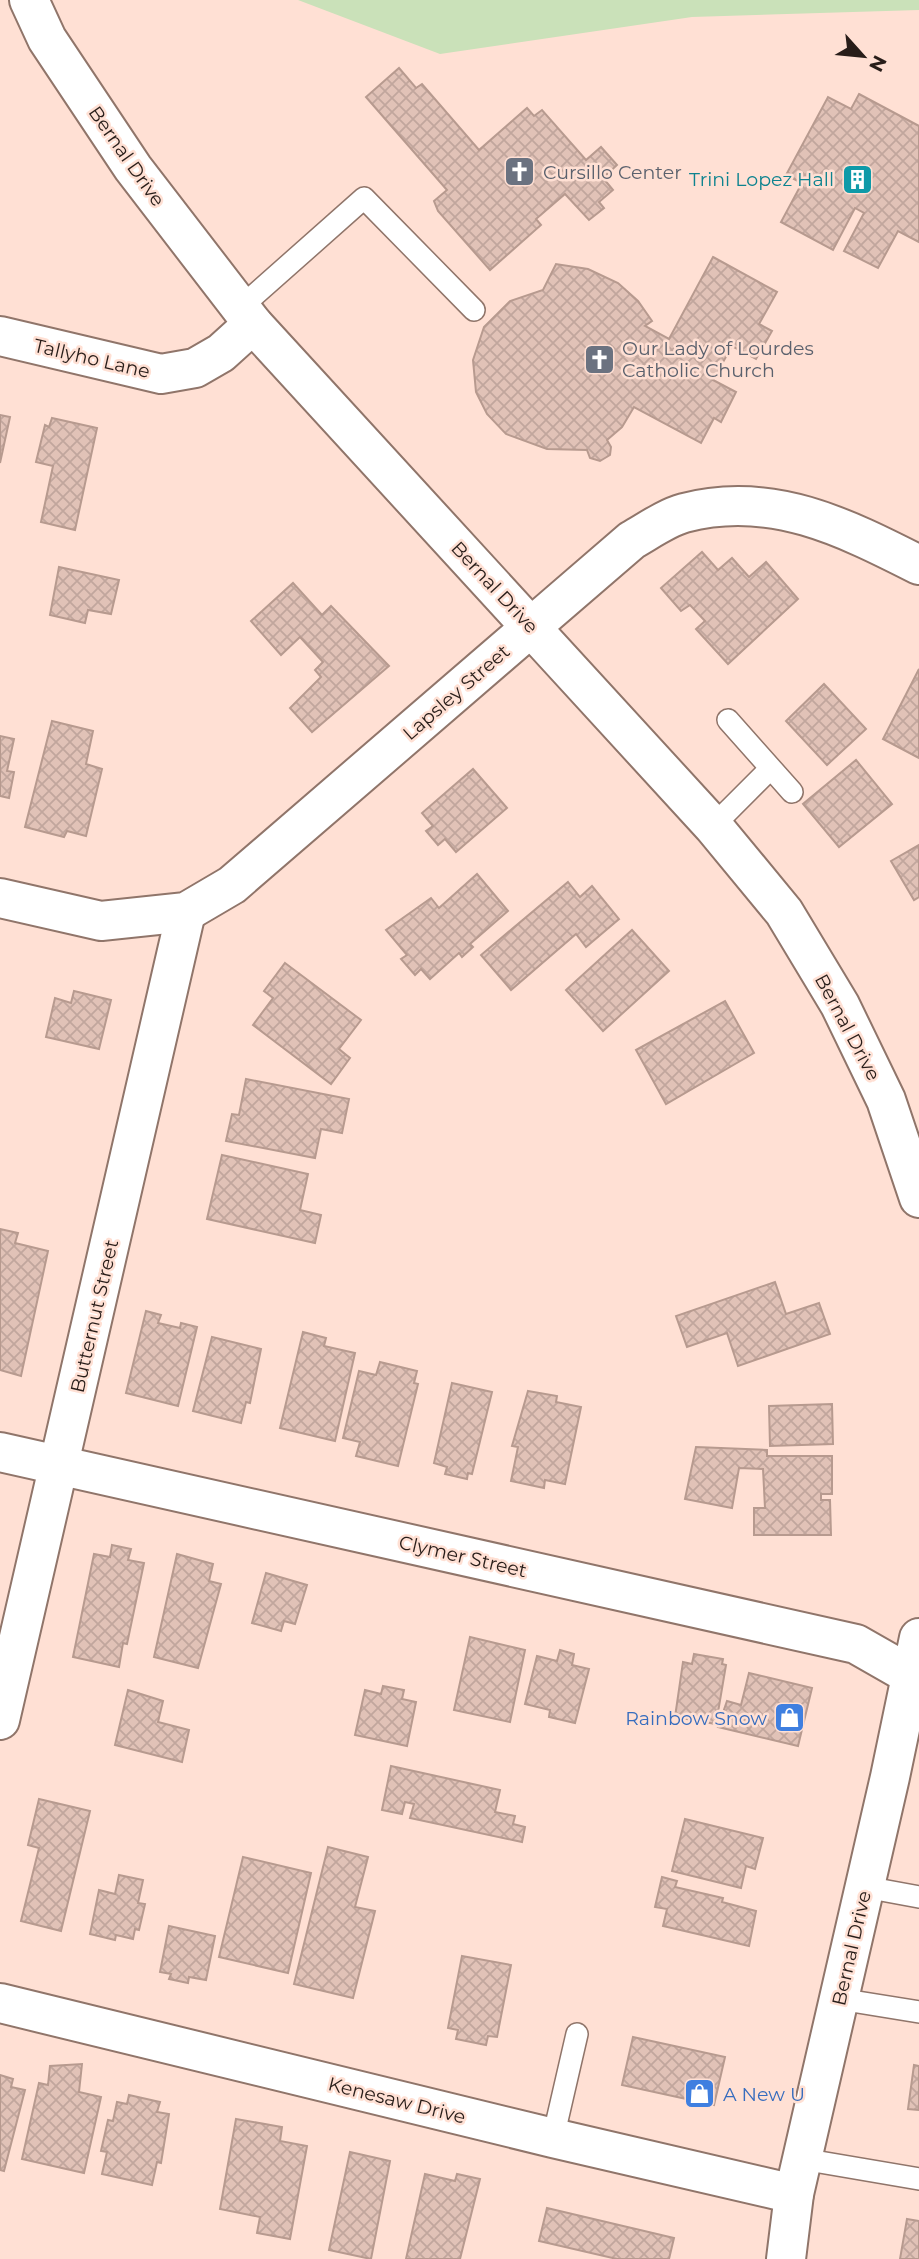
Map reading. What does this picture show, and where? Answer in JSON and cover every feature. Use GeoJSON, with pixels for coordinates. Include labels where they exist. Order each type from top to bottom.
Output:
{"type":"FeatureCollection","features":[{"type":"Feature","properties":{"kind":"street","name":"Bernal Drive"},"geometry":{"type":"LineString","coordinates":[[29,0],[47,38],[133,168],[247,316],[713,826],[784,912],[840,1006],[886,1100],[919,1198]]}},
{"type":"Feature","properties":{"kind":"street","name":"Tallyho Lane"},"geometry":{"type":"LineString","coordinates":[[0,336],[162,374],[195,368],[221,353],[247,316]]}},
{"type":"Feature","properties":{"kind":"street","name":"Lapsley Street"},"geometry":{"type":"LineString","coordinates":[[0,898],[101,921],[186,912],[232,885],[532,627],[570,590],[632,540],[682,513],[730,505],[781,509],[828,521],[919,565]]}},
{"type":"Feature","properties":{"kind":"street","name":"Butternut Street"},"geometry":{"type":"LineString","coordinates":[[0,1720],[186,912]]}},
{"type":"Feature","properties":{"kind":"street","name":"Clymer Street"},"geometry":{"type":"LineString","coordinates":[[0,1452],[856,1644],[917,1664]]}},
{"type":"Feature","properties":{"kind":"street","name":"Bernal Drive"},"geometry":{"type":"LineString","coordinates":[[786,2259],[798,2177],[917,1664]]}},
{"type":"Feature","properties":{"kind":"street","name":"Kenesaw Drive"},"geometry":{"type":"LineString","coordinates":[[0,2003],[553,2138],[798,2177]]}},
{"type":"Feature","properties":{"kind":"lane"},"geometry":{"type":"LineString","coordinates":[[247,316],[364,198],[474,310]]}},
{"type":"Feature","properties":{"kind":"lane"},"geometry":{"type":"LineString","coordinates":[[728,720],[792,792]]}},
{"type":"Feature","properties":{"kind":"lane"},"geometry":{"type":"LineString","coordinates":[[713,826],[770,769]]}},
{"type":"Feature","properties":{"kind":"lane"},"geometry":{"type":"LineString","coordinates":[[865,1887],[919,1897]]}},
{"type":"Feature","properties":{"kind":"lane"},"geometry":{"type":"LineString","coordinates":[[839,1999],[919,2012]]}},
{"type":"Feature","properties":{"kind":"lane"},"geometry":{"type":"LineString","coordinates":[[553,2138],[577,2034]]}},
{"type":"Feature","properties":{"kind":"lane"},"geometry":{"type":"LineString","coordinates":[[798,2177],[919,2179]]}},
{"type":"Feature","properties":{"kind":"green space"},"geometry":{"type":"Polygon","coordinates":[[[298,0],[919,0],[919,10],[692,17],[440,54],[298,0]]]}},
{"type":"Feature","properties":{"kind":"building","name":"Cursillo Center"},"geometry":{"type":"Polygon","coordinates":[[[399,68],[416,88],[422,84],[479,150],[527,108],[534,116],[542,110],[586,160],[601,147],[617,165],[603,178],[613,190],[599,202],[604,208],[589,220],[565,194],[536,219],[541,225],[490,270],[438,211],[434,201],[447,190],[366,97],[399,68]]]}},
{"type":"Feature","properties":{"kind":"building","name":"Trini Lopez Hall"},"geometry":{"type":"Polygon","coordinates":[[[859,94],[919,126],[919,242],[898,231],[878,268],[844,251],[864,213],[855,208],[833,250],[781,222],[802,183],[786,175],[828,97],[851,109],[859,94]]]}},
{"type":"Feature","properties":{"kind":"building","name":"Our Lady of Lourdes Catholic Church"},"geometry":{"type":"Polygon","coordinates":[[[713,257],[777,292],[759,324],[772,331],[756,359],[732,346],[713,380],[736,392],[721,422],[714,418],[701,443],[634,407],[622,427],[607,440],[611,447],[610,455],[600,461],[590,458],[587,450],[547,449],[506,434],[487,414],[476,392],[473,360],[484,327],[510,301],[543,290],[556,264],[588,269],[618,283],[638,301],[652,321],[645,326],[669,339],[713,257]]]}},
{"type":"Feature","properties":{"kind":"building"},"geometry":{"type":"Polygon","coordinates":[[[0,415],[10,417],[0,463],[0,415]]]}},
{"type":"Feature","properties":{"kind":"building"},"geometry":{"type":"Polygon","coordinates":[[[52,418],[97,428],[75,530],[41,522],[53,466],[36,462],[45,425],[49,427],[52,418]]]}},
{"type":"Feature","properties":{"kind":"building"},"geometry":{"type":"Polygon","coordinates":[[[702,552],[718,570],[732,558],[749,577],[766,562],[798,599],[728,664],[696,629],[705,621],[690,605],[681,611],[661,588],[702,552]]]}},
{"type":"Feature","properties":{"kind":"building"},"geometry":{"type":"Polygon","coordinates":[[[59,567],[119,580],[111,614],[88,610],[85,623],[50,615],[59,567]]]}},
{"type":"Feature","properties":{"kind":"building"},"geometry":{"type":"Polygon","coordinates":[[[293,583],[322,615],[331,606],[389,666],[312,732],[290,708],[321,677],[315,670],[323,662],[300,637],[281,655],[251,621],[293,583]]]}},
{"type":"Feature","properties":{"kind":"building"},"geometry":{"type":"Polygon","coordinates":[[[919,669],[919,758],[883,739],[919,669]]]}},
{"type":"Feature","properties":{"kind":"building"},"geometry":{"type":"Polygon","coordinates":[[[824,684],[866,729],[827,765],[786,721],[824,684]]]}},
{"type":"Feature","properties":{"kind":"building"},"geometry":{"type":"Polygon","coordinates":[[[52,721],[93,731],[86,764],[102,769],[86,836],[67,831],[64,837],[25,827],[52,721]]]}},
{"type":"Feature","properties":{"kind":"building"},"geometry":{"type":"Polygon","coordinates":[[[0,736],[14,739],[7,771],[14,772],[9,798],[0,796],[0,736]]]}},
{"type":"Feature","properties":{"kind":"building"},"geometry":{"type":"Polygon","coordinates":[[[856,760],[892,804],[839,847],[803,804],[856,760]]]}},
{"type":"Feature","properties":{"kind":"building"},"geometry":{"type":"Polygon","coordinates":[[[473,769],[507,808],[456,852],[445,839],[438,845],[426,831],[433,826],[422,813],[473,769]]]}},
{"type":"Feature","properties":{"kind":"building"},"geometry":{"type":"Polygon","coordinates":[[[919,845],[919,897],[914,900],[891,861],[919,845]]]}},
{"type":"Feature","properties":{"kind":"building"},"geometry":{"type":"Polygon","coordinates":[[[477,874],[508,911],[470,944],[473,947],[462,957],[459,953],[430,979],[421,969],[415,975],[401,959],[407,955],[386,930],[431,898],[439,908],[477,874]]]}},
{"type":"Feature","properties":{"kind":"building"},"geometry":{"type":"Polygon","coordinates":[[[568,882],[580,897],[592,886],[619,919],[586,947],[576,934],[511,990],[481,955],[568,882]]]}},
{"type":"Feature","properties":{"kind":"building"},"geometry":{"type":"Polygon","coordinates":[[[632,930],[669,971],[603,1031],[566,990],[632,930]]]}},
{"type":"Feature","properties":{"kind":"building"},"geometry":{"type":"Polygon","coordinates":[[[285,963],[361,1020],[339,1049],[350,1058],[331,1084],[253,1025],[273,998],[264,991],[285,963]]]}},
{"type":"Feature","properties":{"kind":"building"},"geometry":{"type":"Polygon","coordinates":[[[74,991],[111,1000],[99,1049],[46,1037],[55,998],[71,1003],[74,991]]]}},
{"type":"Feature","properties":{"kind":"building"},"geometry":{"type":"Polygon","coordinates":[[[725,1001],[754,1053],[666,1104],[636,1050],[725,1001]]]}},
{"type":"Feature","properties":{"kind":"building"},"geometry":{"type":"Polygon","coordinates":[[[246,1079],[349,1099],[342,1133],[321,1129],[315,1158],[226,1141],[232,1114],[239,1115],[246,1079]]]}},
{"type":"Feature","properties":{"kind":"building"},"geometry":{"type":"Polygon","coordinates":[[[222,1155],[308,1174],[300,1210],[321,1215],[315,1243],[207,1219],[222,1155]]]}},
{"type":"Feature","properties":{"kind":"building"},"geometry":{"type":"Polygon","coordinates":[[[0,1229],[18,1233],[15,1243],[48,1251],[21,1376],[0,1370],[0,1229]]]}},
{"type":"Feature","properties":{"kind":"building"},"geometry":{"type":"Polygon","coordinates":[[[775,1282],[786,1314],[819,1303],[830,1334],[738,1366],[727,1333],[687,1347],[676,1316],[775,1282]]]}},
{"type":"Feature","properties":{"kind":"building"},"geometry":{"type":"Polygon","coordinates":[[[146,1311],[161,1315],[158,1323],[180,1328],[181,1323],[197,1327],[178,1406],[126,1393],[146,1311]]]}},
{"type":"Feature","properties":{"kind":"building"},"geometry":{"type":"Polygon","coordinates":[[[303,1332],[326,1338],[324,1346],[355,1353],[335,1441],[280,1428],[303,1332]]]}},
{"type":"Feature","properties":{"kind":"building"},"geometry":{"type":"Polygon","coordinates":[[[212,1337],[261,1349],[250,1403],[246,1402],[241,1423],[193,1411],[212,1337]]]}},
{"type":"Feature","properties":{"kind":"building"},"geometry":{"type":"Polygon","coordinates":[[[380,1362],[417,1371],[414,1383],[418,1384],[398,1466],[356,1456],[360,1442],[343,1438],[359,1371],[376,1375],[380,1362]]]}},
{"type":"Feature","properties":{"kind":"building"},"geometry":{"type":"Polygon","coordinates":[[[452,1383],[492,1392],[472,1474],[468,1473],[467,1479],[445,1474],[447,1467],[434,1463],[452,1383]]]}},
{"type":"Feature","properties":{"kind":"building"},"geometry":{"type":"Polygon","coordinates":[[[528,1391],[557,1396],[556,1402],[581,1407],[565,1484],[545,1480],[544,1488],[511,1481],[518,1447],[512,1446],[528,1391]]]}},
{"type":"Feature","properties":{"kind":"building"},"geometry":{"type":"Polygon","coordinates":[[[832,1404],[833,1444],[770,1446],[769,1406],[832,1404]]]}},
{"type":"Feature","properties":{"kind":"building"},"geometry":{"type":"Polygon","coordinates":[[[696,1447],[767,1450],[767,1456],[832,1456],[832,1494],[821,1494],[821,1500],[830,1500],[831,1535],[754,1535],[754,1508],[765,1508],[763,1469],[739,1468],[732,1508],[685,1499],[696,1447]]]}},
{"type":"Feature","properties":{"kind":"building"},"geometry":{"type":"Polygon","coordinates":[[[112,1545],[131,1549],[128,1560],[144,1563],[127,1644],[123,1643],[119,1667],[73,1657],[94,1554],[110,1557],[112,1545]]]}},
{"type":"Feature","properties":{"kind":"building"},"geometry":{"type":"Polygon","coordinates":[[[177,1554],[213,1564],[209,1581],[221,1584],[198,1668],[154,1657],[177,1554]]]}},
{"type":"Feature","properties":{"kind":"building"},"geometry":{"type":"Polygon","coordinates":[[[266,1573],[307,1585],[295,1624],[284,1621],[281,1631],[252,1623],[266,1573]]]}},
{"type":"Feature","properties":{"kind":"building"},"geometry":{"type":"Polygon","coordinates":[[[470,1637],[525,1650],[510,1722],[454,1710],[470,1637]]]}},
{"type":"Feature","properties":{"kind":"building"},"geometry":{"type":"Polygon","coordinates":[[[560,1650],[574,1654],[572,1665],[589,1669],[575,1723],[549,1717],[550,1710],[525,1704],[537,1656],[557,1661],[560,1650]]]}},
{"type":"Feature","properties":{"kind":"building"},"geometry":{"type":"Polygon","coordinates":[[[694,1654],[723,1659],[722,1664],[726,1665],[716,1724],[675,1717],[683,1662],[692,1664],[694,1654]]]}},
{"type":"Feature","properties":{"kind":"building"},"geometry":{"type":"Polygon","coordinates":[[[749,1673],[812,1688],[798,1746],[718,1727],[727,1701],[741,1705],[749,1673]]]}},
{"type":"Feature","properties":{"kind":"building"},"geometry":{"type":"Polygon","coordinates":[[[383,1686],[404,1690],[402,1699],[416,1702],[407,1746],[355,1735],[365,1690],[381,1694],[383,1686]]]}},
{"type":"Feature","properties":{"kind":"building"},"geometry":{"type":"Polygon","coordinates":[[[128,1690],[163,1701],[158,1722],[189,1730],[182,1762],[115,1745],[128,1690]]]}},
{"type":"Feature","properties":{"kind":"building"},"geometry":{"type":"Polygon","coordinates":[[[391,1766],[500,1790],[495,1812],[515,1816],[513,1824],[525,1827],[522,1842],[410,1818],[414,1804],[405,1802],[402,1814],[382,1810],[391,1766]]]}},
{"type":"Feature","properties":{"kind":"building"},"geometry":{"type":"Polygon","coordinates":[[[39,1799],[90,1811],[61,1931],[21,1921],[39,1848],[28,1845],[39,1799]]]}},
{"type":"Feature","properties":{"kind":"building"},"geometry":{"type":"Polygon","coordinates":[[[685,1819],[763,1838],[755,1869],[746,1866],[741,1888],[672,1871],[685,1819]]]}},
{"type":"Feature","properties":{"kind":"building"},"geometry":{"type":"Polygon","coordinates":[[[328,1847],[368,1857],[355,1907],[375,1911],[353,1998],[294,1984],[328,1847]]]}},
{"type":"Feature","properties":{"kind":"building"},"geometry":{"type":"Polygon","coordinates":[[[243,1857],[311,1873],[288,1973],[219,1957],[243,1857]]]}},
{"type":"Feature","properties":{"kind":"building"},"geometry":{"type":"Polygon","coordinates":[[[119,1875],[143,1880],[138,1903],[145,1904],[139,1930],[135,1929],[133,1939],[116,1935],[115,1940],[90,1934],[99,1890],[115,1894],[119,1875]]]}},
{"type":"Feature","properties":{"kind":"building"},"geometry":{"type":"Polygon","coordinates":[[[662,1877],[677,1881],[675,1887],[723,1898],[722,1902],[756,1911],[749,1946],[663,1926],[667,1909],[655,1907],[662,1877]]]}},
{"type":"Feature","properties":{"kind":"building"},"geometry":{"type":"Polygon","coordinates":[[[169,1926],[215,1936],[206,1980],[189,1977],[188,1983],[169,1979],[171,1974],[160,1972],[169,1926]]]}},
{"type":"Feature","properties":{"kind":"building"},"geometry":{"type":"Polygon","coordinates":[[[462,1956],[511,1965],[497,2037],[488,2036],[486,2045],[456,2039],[458,2030],[448,2028],[462,1956]]]}},
{"type":"Feature","properties":{"kind":"building"},"geometry":{"type":"Polygon","coordinates":[[[633,2037],[725,2057],[714,2105],[622,2085],[633,2037]]]}},
{"type":"Feature","properties":{"kind":"building"},"geometry":{"type":"Polygon","coordinates":[[[82,2064],[79,2092],[101,2097],[84,2173],[22,2159],[39,2083],[48,2085],[50,2066],[82,2064]]]}},
{"type":"Feature","properties":{"kind":"building"},"geometry":{"type":"Polygon","coordinates":[[[914,2065],[919,2066],[919,2110],[908,2109],[914,2065]]]}},
{"type":"Feature","properties":{"kind":"building"},"geometry":{"type":"Polygon","coordinates":[[[0,2075],[13,2079],[11,2087],[25,2090],[4,2171],[0,2170],[0,2075]]]}},
{"type":"Feature","properties":{"kind":"building"},"geometry":{"type":"Polygon","coordinates":[[[129,2095],[160,2102],[157,2112],[169,2114],[161,2163],[157,2162],[152,2185],[102,2174],[107,2152],[101,2151],[108,2120],[113,2121],[117,2102],[127,2104],[129,2095]]]}},
{"type":"Feature","properties":{"kind":"building"},"geometry":{"type":"Polygon","coordinates":[[[236,2119],[282,2127],[280,2141],[307,2146],[290,2239],[257,2233],[260,2217],[220,2209],[236,2119]]]}},
{"type":"Feature","properties":{"kind":"building"},"geometry":{"type":"Polygon","coordinates":[[[350,2152],[390,2161],[371,2259],[329,2250],[350,2152]]]}},
{"type":"Feature","properties":{"kind":"building"},"geometry":{"type":"Polygon","coordinates":[[[425,2174],[455,2181],[457,2174],[480,2179],[460,2259],[406,2259],[425,2174]]]}},
{"type":"Feature","properties":{"kind":"building"},"geometry":{"type":"Polygon","coordinates":[[[547,2208],[674,2238],[669,2259],[617,2259],[539,2241],[547,2208]]]}},
{"type":"Feature","properties":{"kind":"building"},"geometry":{"type":"Polygon","coordinates":[[[907,2219],[919,2221],[919,2259],[900,2259],[907,2219]]]}},
{"type":"Feature","properties":{"kind":"place","name":"Cursillo Center"},"geometry":{"type":"Point","coordinates":[520,172]}},
{"type":"Feature","properties":{"kind":"place","name":"Trini Lopez Hall"},"geometry":{"type":"Point","coordinates":[857,179]}},
{"type":"Feature","properties":{"kind":"place","name":"Our Lady of Lourdes Catholic Church"},"geometry":{"type":"Point","coordinates":[599,359]}},
{"type":"Feature","properties":{"kind":"place","name":"Rainbow Snow"},"geometry":{"type":"Point","coordinates":[790,1718]}},
{"type":"Feature","properties":{"kind":"place","name":"A New U"},"geometry":{"type":"Point","coordinates":[700,2094]}}]}
